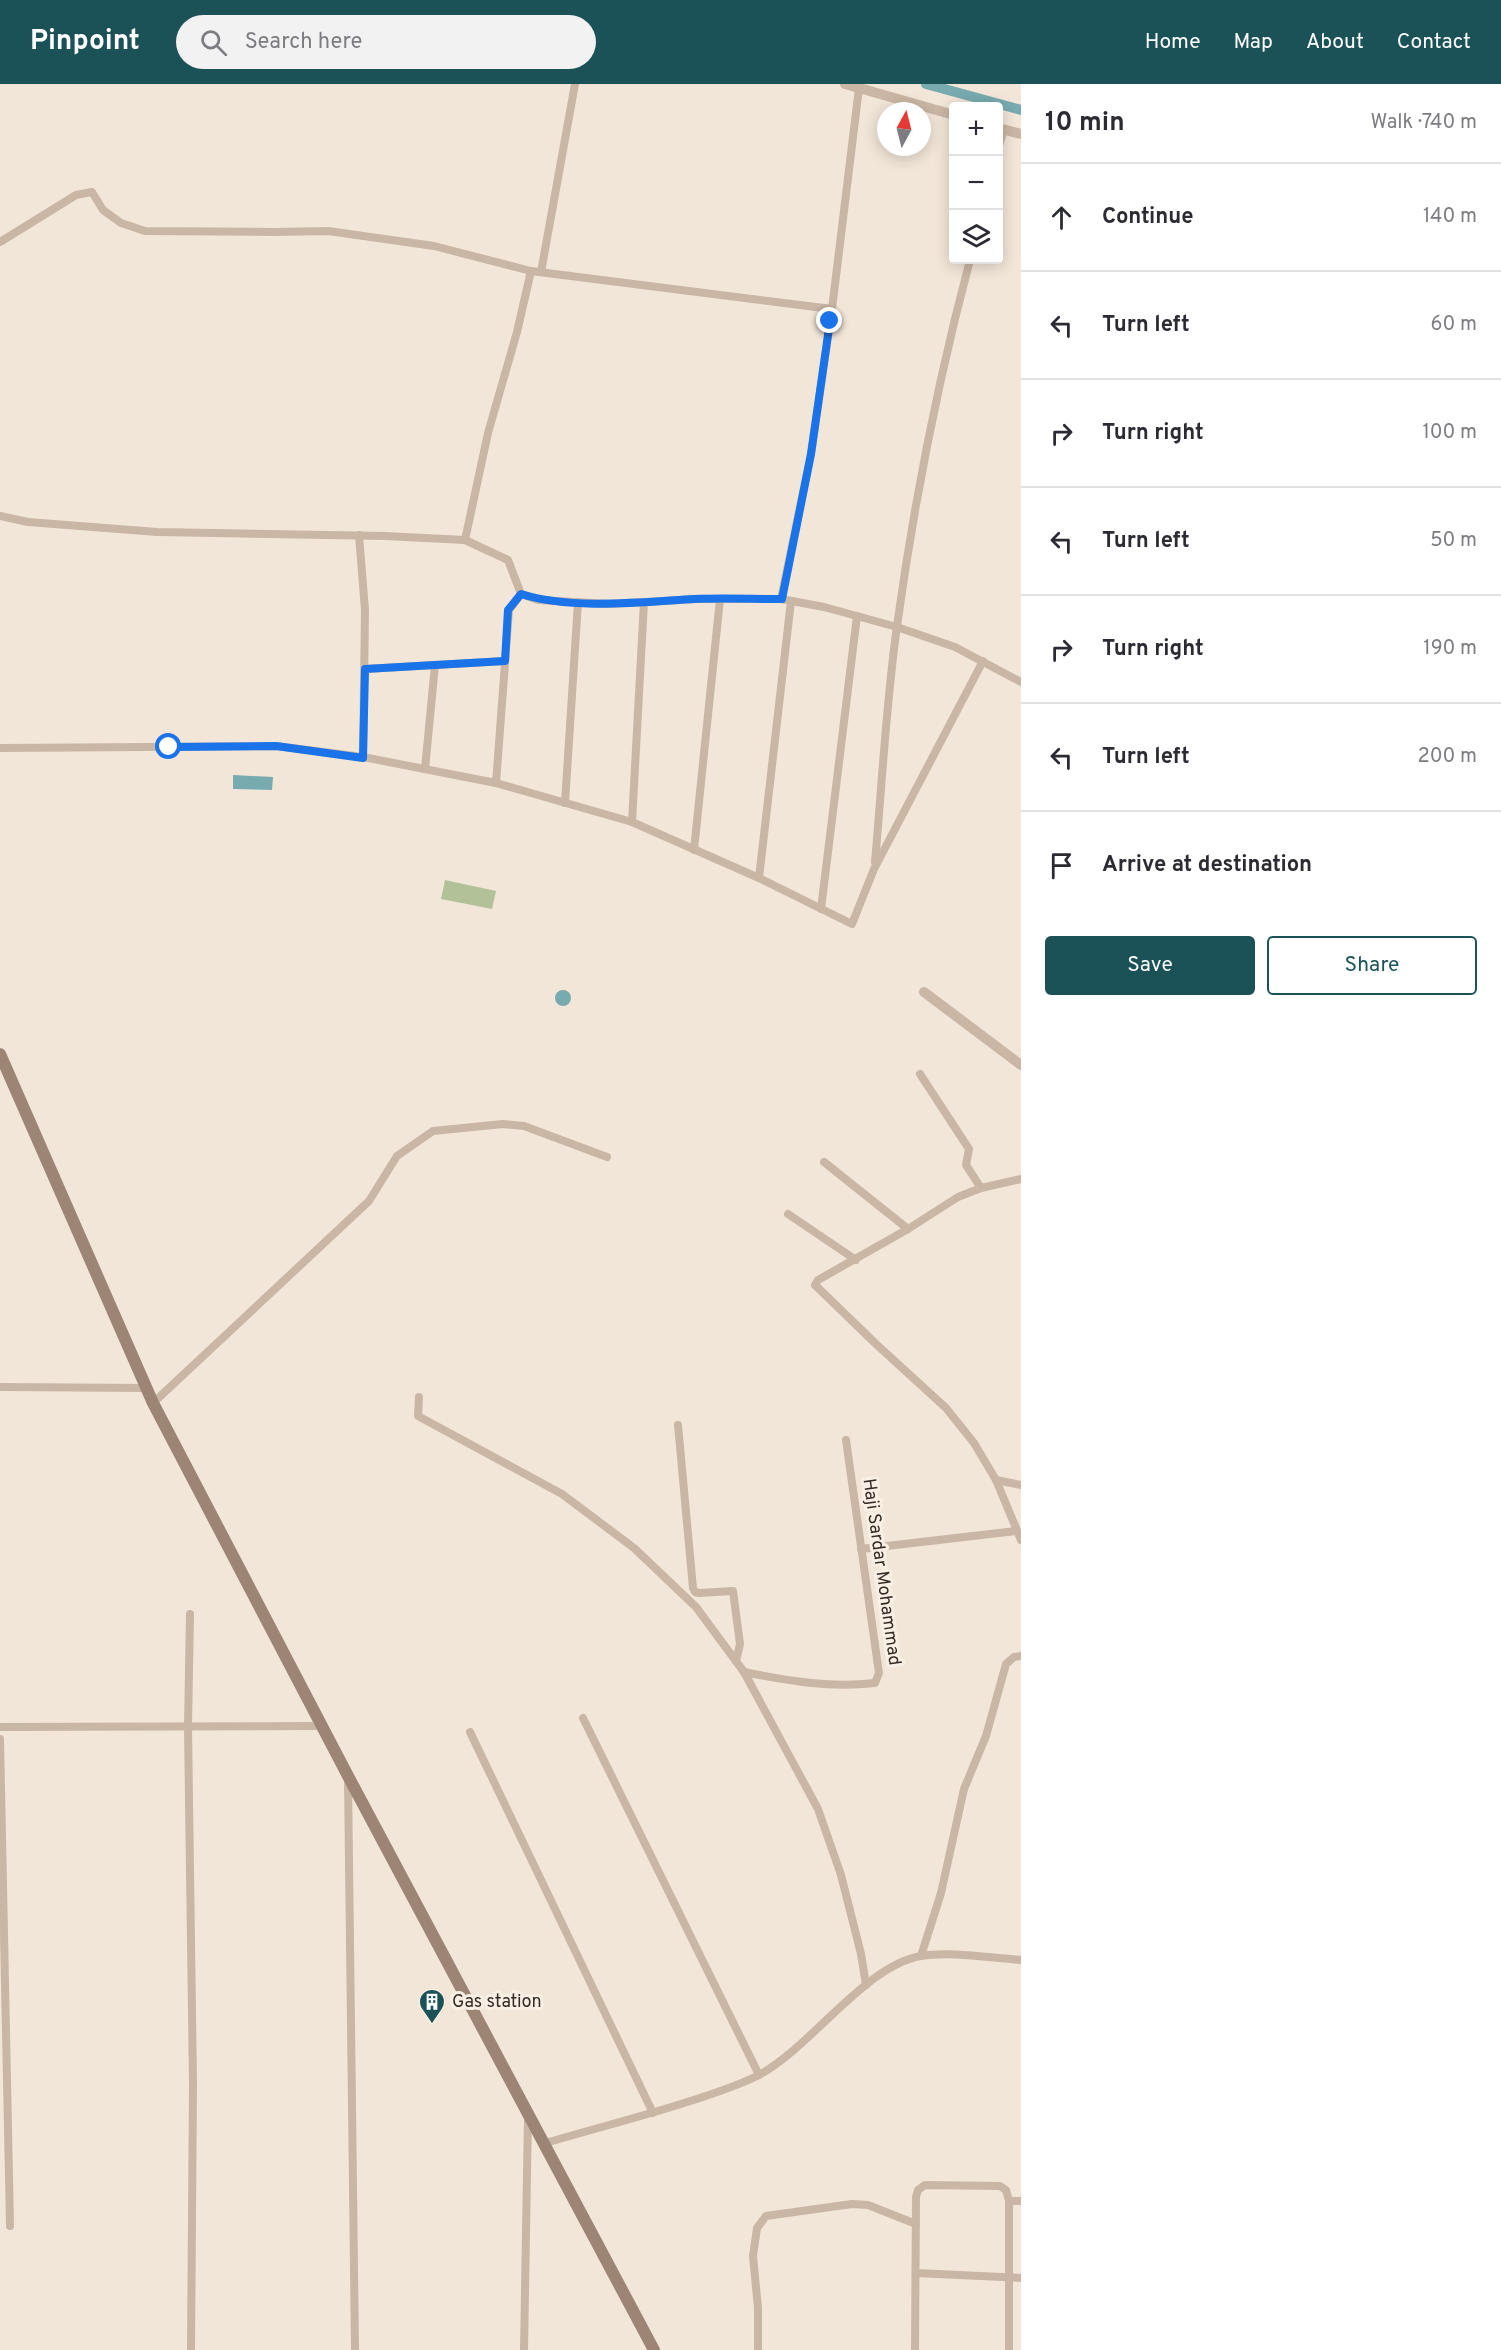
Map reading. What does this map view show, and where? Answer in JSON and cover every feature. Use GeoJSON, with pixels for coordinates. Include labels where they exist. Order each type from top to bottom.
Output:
{"type":"FeatureCollection","features":[{"type":"Feature","properties":{"kind":"main road"},"geometry":{"type":"LineString","coordinates":[[0,1053],[153,1402],[348,1776],[654,2350]]}},
{"type":"Feature","properties":{"kind":"street"},"geometry":{"type":"LineString","coordinates":[[465,540],[488,433],[536,272],[575,84]]}},
{"type":"Feature","properties":{"kind":"street"},"geometry":{"type":"LineString","coordinates":[[845,84],[949,114]]}},
{"type":"Feature","properties":{"kind":"street"},"geometry":{"type":"LineString","coordinates":[[759,878],[786,600],[811,454],[832,309],[859,88]]}},
{"type":"Feature","properties":{"kind":"street"},"geometry":{"type":"LineString","coordinates":[[1003,130],[1021,134]]}},
{"type":"Feature","properties":{"kind":"street"},"geometry":{"type":"LineString","coordinates":[[0,242],[76,195],[92,192],[103,210],[121,223],[145,231],[328,231],[434,246],[536,272],[832,309]]}},
{"type":"Feature","properties":{"kind":"street"},"geometry":{"type":"LineString","coordinates":[[874,869],[897,627],[932,417],[945,352],[969,264]]}},
{"type":"Feature","properties":{"kind":"street"},"geometry":{"type":"LineString","coordinates":[[0,516],[28,522],[158,532],[359,535],[465,540],[508,560],[521,594],[538,600],[610,604],[720,599],[786,600],[857,616],[955,646],[1021,682]]}},
{"type":"Feature","properties":{"kind":"street"},"geometry":{"type":"LineString","coordinates":[[359,535],[365,610],[363,758]]}},
{"type":"Feature","properties":{"kind":"street"},"geometry":{"type":"LineString","coordinates":[[496,783],[508,610],[521,594]]}},
{"type":"Feature","properties":{"kind":"street"},"geometry":{"type":"LineString","coordinates":[[694,850],[720,599]]}},
{"type":"Feature","properties":{"kind":"street"},"geometry":{"type":"LineString","coordinates":[[565,803],[578,602]]}},
{"type":"Feature","properties":{"kind":"street"},"geometry":{"type":"LineString","coordinates":[[632,822],[644,602]]}},
{"type":"Feature","properties":{"kind":"street"},"geometry":{"type":"LineString","coordinates":[[821,909],[857,616]]}},
{"type":"Feature","properties":{"kind":"street"},"geometry":{"type":"LineString","coordinates":[[365,669],[505,661]]}},
{"type":"Feature","properties":{"kind":"street"},"geometry":{"type":"LineString","coordinates":[[0,747],[276,746],[363,758],[496,783],[632,822],[759,878],[852,924],[874,869],[982,661]]}},
{"type":"Feature","properties":{"kind":"street"},"geometry":{"type":"LineString","coordinates":[[425,769],[435,665]]}},
{"type":"Feature","properties":{"kind":"street"},"geometry":{"type":"LineString","coordinates":[[924,992],[1021,1065]]}},
{"type":"Feature","properties":{"kind":"street"},"geometry":{"type":"LineString","coordinates":[[920,1074],[969,1149],[966,1165],[981,1188]]}},
{"type":"Feature","properties":{"kind":"street"},"geometry":{"type":"LineString","coordinates":[[153,1402],[369,1201],[397,1156],[433,1131],[503,1124],[524,1126],[607,1157]]}},
{"type":"Feature","properties":{"kind":"street"},"geometry":{"type":"LineString","coordinates":[[824,1162],[908,1229]]}},
{"type":"Feature","properties":{"kind":"street"},"geometry":{"type":"LineString","coordinates":[[1021,1179],[981,1188],[958,1197],[856,1260],[818,1280],[816,1288],[946,1408],[974,1443],[996,1480],[1021,1540]]}},
{"type":"Feature","properties":{"kind":"street"},"geometry":{"type":"LineString","coordinates":[[788,1214],[856,1260]]}},
{"type":"Feature","properties":{"kind":"street"},"geometry":{"type":"LineString","coordinates":[[0,1388],[147,1388]]}},
{"type":"Feature","properties":{"kind":"street"},"geometry":{"type":"LineString","coordinates":[[419,1397],[418,1416],[562,1494],[634,1548],[696,1607],[744,1672],[818,1809],[841,1875],[861,1954],[866,1985]]}},
{"type":"Feature","properties":{"kind":"street"},"geometry":{"type":"LineString","coordinates":[[678,1425],[693,1588],[699,1593],[733,1591],[740,1644],[736,1661]]}},
{"type":"Feature","properties":{"kind":"street","name":"Haji Sardar Mohammad"},"geometry":{"type":"LineString","coordinates":[[744,1672],[794,1682],[826,1685],[847,1686],[875,1683],[879,1673],[846,1440]]}},
{"type":"Feature","properties":{"kind":"street"},"geometry":{"type":"LineString","coordinates":[[996,1480],[1021,1485]]}},
{"type":"Feature","properties":{"kind":"street"},"geometry":{"type":"LineString","coordinates":[[861,1549],[1016,1531]]}},
{"type":"Feature","properties":{"kind":"street"},"geometry":{"type":"LineString","coordinates":[[190,1614],[188,1728],[193,2084],[191,2350]]}},
{"type":"Feature","properties":{"kind":"street"},"geometry":{"type":"LineString","coordinates":[[921,1956],[941,1893],[964,1789],[986,1736],[1006,1664],[1014,1657],[1021,1656]]}},
{"type":"Feature","properties":{"kind":"street"},"geometry":{"type":"LineString","coordinates":[[583,1718],[759,2076]]}},
{"type":"Feature","properties":{"kind":"street"},"geometry":{"type":"LineString","coordinates":[[0,1727],[322,1726]]}},
{"type":"Feature","properties":{"kind":"street"},"geometry":{"type":"LineString","coordinates":[[470,1732],[653,2113]]}},
{"type":"Feature","properties":{"kind":"street"},"geometry":{"type":"LineString","coordinates":[[0,1739],[10,2226]]}},
{"type":"Feature","properties":{"kind":"street"},"geometry":{"type":"LineString","coordinates":[[348,1776],[355,2350]]}},
{"type":"Feature","properties":{"kind":"street"},"geometry":{"type":"LineString","coordinates":[[545,2143],[715,2094],[759,2076],[802,2044],[866,1985],[896,1964],[921,1956],[954,1955],[1021,1960]]}},
{"type":"Feature","properties":{"kind":"street"},"geometry":{"type":"LineString","coordinates":[[524,2350],[528,2113]]}},
{"type":"Feature","properties":{"kind":"street"},"geometry":{"type":"LineString","coordinates":[[915,2350],[916,2197],[918,2190],[925,2185],[1000,2186],[1006,2190],[1009,2201],[1009,2350]]}},
{"type":"Feature","properties":{"kind":"street"},"geometry":{"type":"LineString","coordinates":[[1009,2201],[1021,2201]]}},
{"type":"Feature","properties":{"kind":"street"},"geometry":{"type":"LineString","coordinates":[[758,2350],[758,2308],[753,2256],[757,2228],[766,2216],[852,2204],[868,2205],[916,2224]]}},
{"type":"Feature","properties":{"kind":"street"},"geometry":{"type":"LineString","coordinates":[[916,2272],[1021,2278]]}},
{"type":"Feature","properties":{"kind":"green space"},"geometry":{"type":"Polygon","coordinates":[[[445,880],[496,891],[492,909],[441,899],[445,880]]]}},
{"type":"Feature","properties":{"kind":"water"},"geometry":{"type":"Polygon","coordinates":[[[233,775],[273,777],[272,790],[233,789],[233,775]]]}},
{"type":"Feature","properties":{"kind":"water"},"geometry":{"type":"Polygon","coordinates":[[[563,990],[569,992],[571,998],[569,1004],[563,1006],[557,1004],[555,998],[557,992],[563,990]]]}},
{"type":"Feature","properties":{"kind":"waterway"},"geometry":{"type":"LineString","coordinates":[[926,84],[1021,110]]}},
{"type":"Feature","properties":{"kind":"place","name":"Gas station"},"geometry":{"type":"Point","coordinates":[432,2025]}},
{"type":"Feature","properties":{"kind":"route"},"geometry":{"type":"LineString","coordinates":[[169,747],[276,746],[363,758],[365,669],[505,661],[508,610],[521,594],[538,600],[610,604],[697,599],[782,599],[811,454],[830,321]]}}]}
